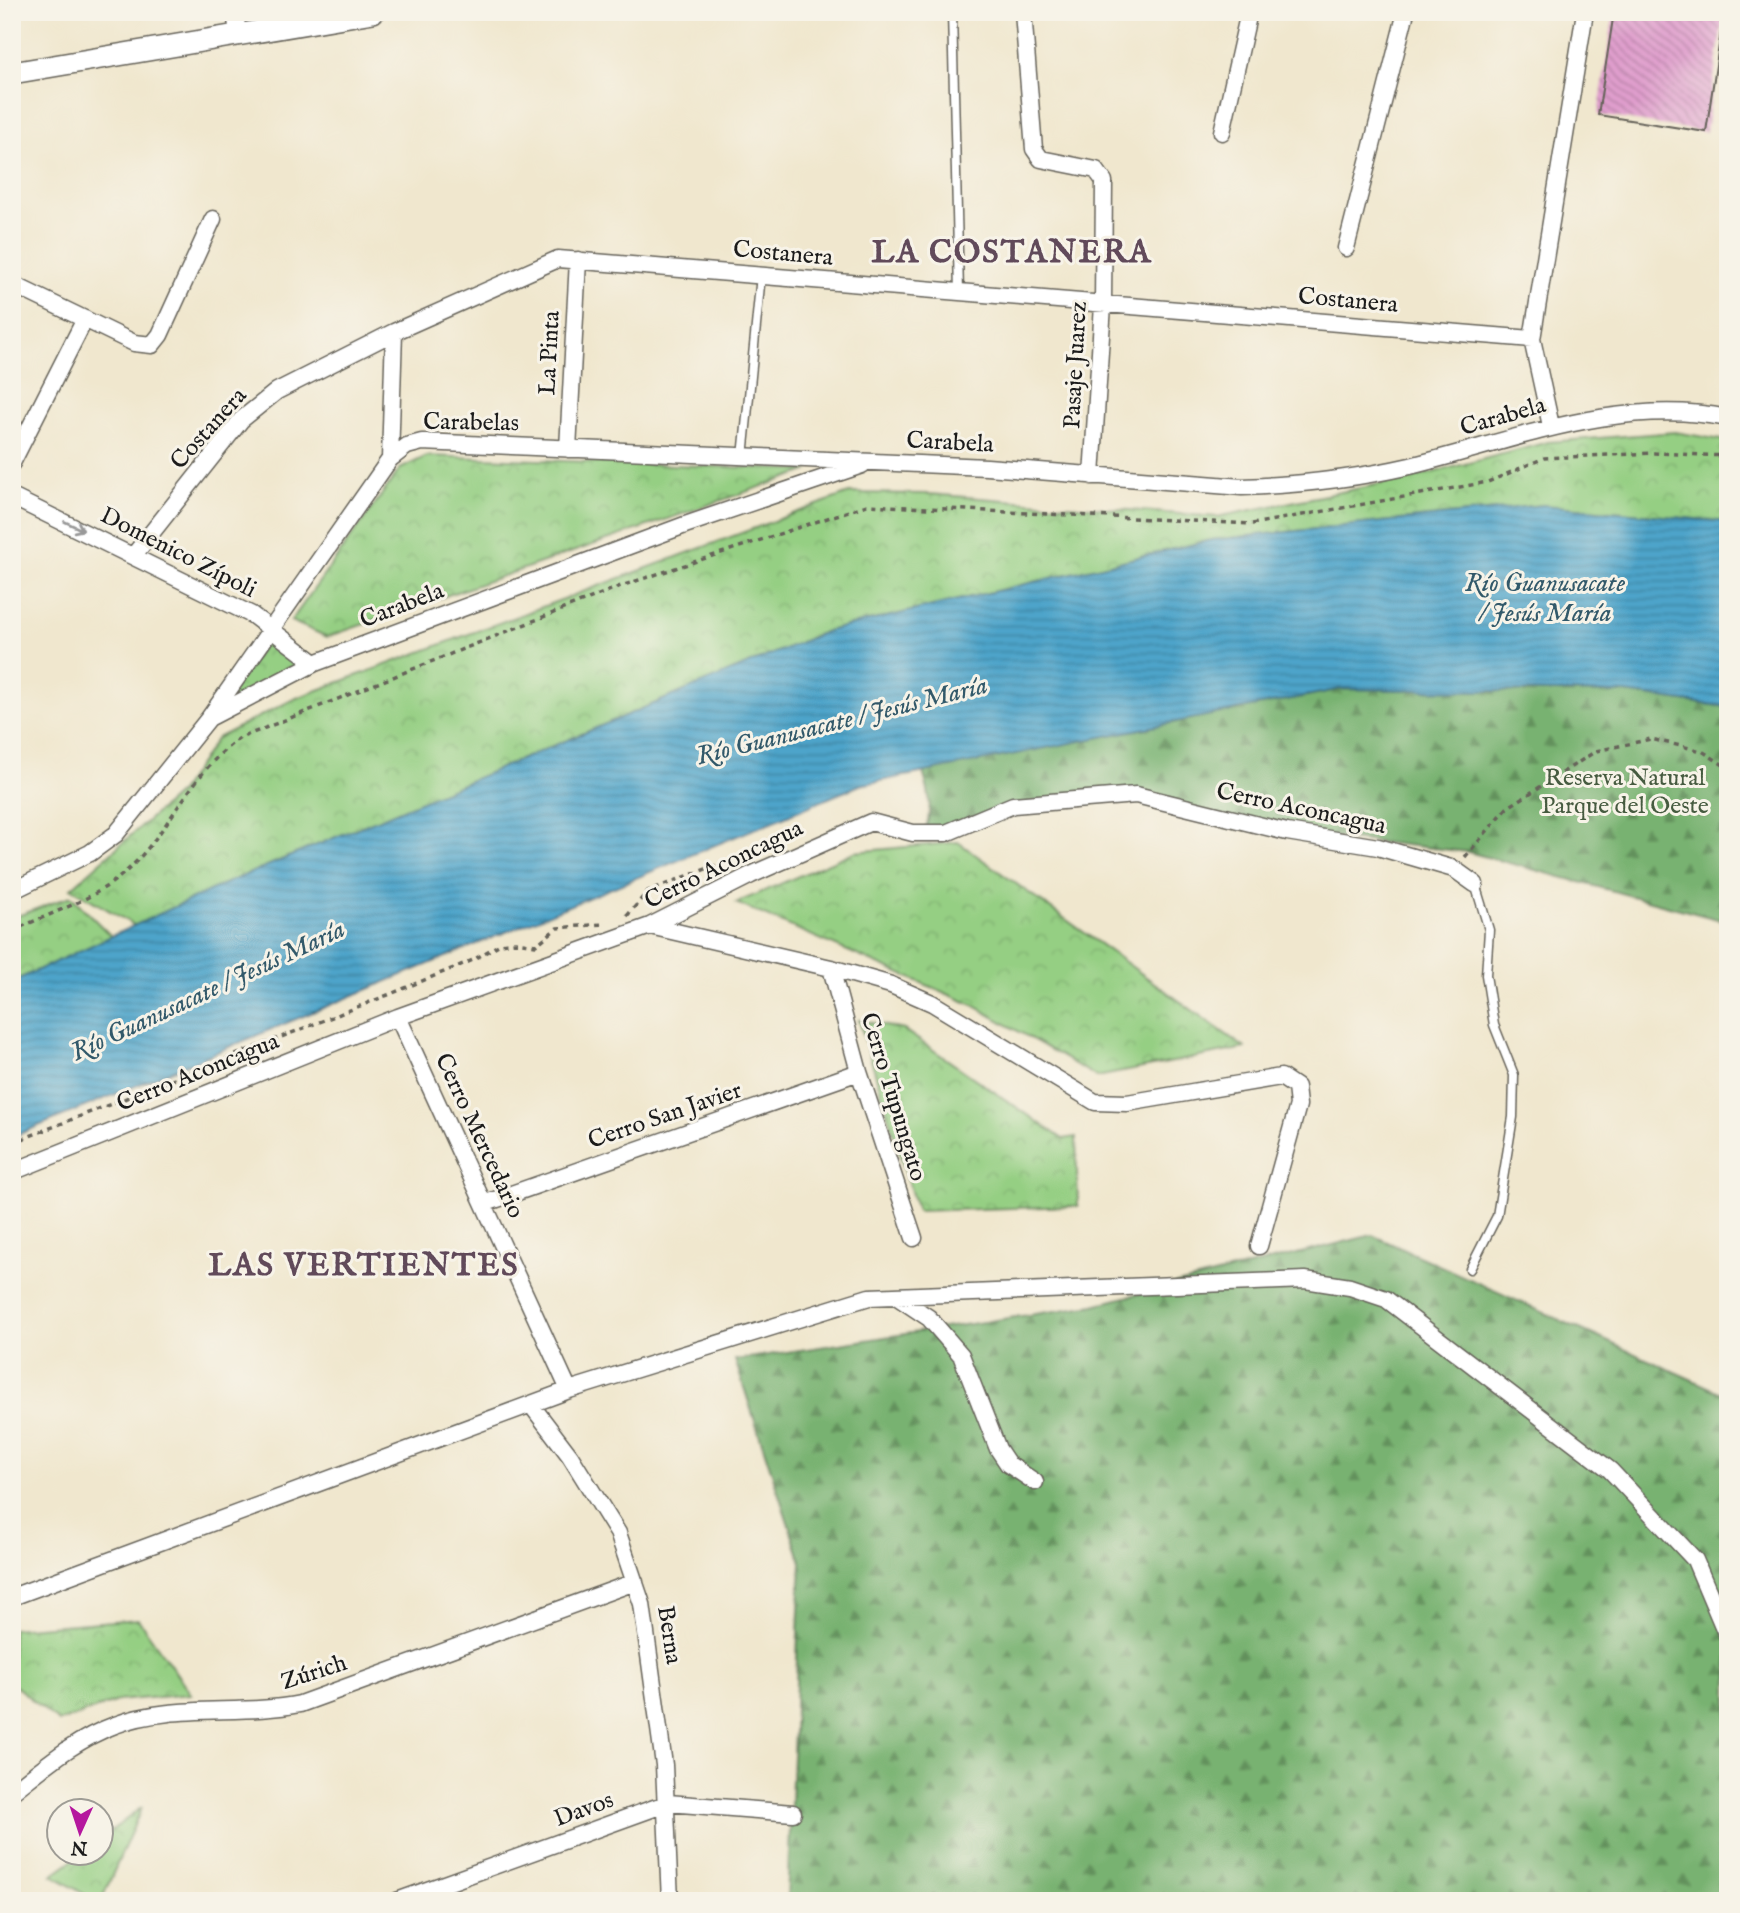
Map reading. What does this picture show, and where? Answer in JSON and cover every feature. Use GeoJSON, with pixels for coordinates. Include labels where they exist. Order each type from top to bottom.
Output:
{"type":"FeatureCollection","features":[{"type":"Feature","properties":{"kind":"street"},"geometry":{"type":"LineString","coordinates":[[235,12],[238,34]]}},
{"type":"Feature","properties":{"kind":"street"},"geometry":{"type":"LineString","coordinates":[[12,73],[373,12]]}},
{"type":"Feature","properties":{"kind":"street","name":"Pasaje Juarez"},"geometry":{"type":"LineString","coordinates":[[1023,12],[1034,149],[1041,159],[1097,170],[1104,181],[1103,304],[1092,476]]}},
{"type":"Feature","properties":{"kind":"street"},"geometry":{"type":"LineString","coordinates":[[1222,132],[1250,12]]}},
{"type":"Feature","properties":{"kind":"street"},"geometry":{"type":"LineString","coordinates":[[1346,248],[1406,12]]}},
{"type":"Feature","properties":{"kind":"street"},"geometry":{"type":"LineString","coordinates":[[1551,426],[1532,339],[1585,12]]}},
{"type":"Feature","properties":{"kind":"street"},"geometry":{"type":"LineString","coordinates":[[12,284],[134,343],[152,345],[160,335],[213,219]]}},
{"type":"Feature","properties":{"kind":"street","name":"Costanera"},"geometry":{"type":"LineString","coordinates":[[134,555],[251,412],[277,391],[394,332],[558,259],[1532,339]]}},
{"type":"Feature","properties":{"kind":"street","name":"La Pinta"},"geometry":{"type":"LineString","coordinates":[[568,449],[578,260]]}},
{"type":"Feature","properties":{"kind":"street"},"geometry":{"type":"LineString","coordinates":[[12,463],[85,319]]}},
{"type":"Feature","properties":{"kind":"street"},"geometry":{"type":"LineString","coordinates":[[390,459],[394,332]]}},
{"type":"Feature","properties":{"kind":"street","name":"Carabela"},"geometry":{"type":"LineString","coordinates":[[209,718],[315,663],[685,525],[871,462],[987,467],[1211,486],[1272,486],[1406,467],[1551,426],[1676,412],[1728,418]]}},
{"type":"Feature","properties":{"kind":"street","name":"Carabelas"},"geometry":{"type":"LineString","coordinates":[[12,891],[104,845],[116,834],[209,718],[270,626],[390,459],[407,446],[422,442],[871,462]]}},
{"type":"Feature","properties":{"kind":"street","name":"Domenico Zípoli"},"geometry":{"type":"LineString","coordinates":[[12,497],[134,555],[270,626],[315,663]]}},
{"type":"Feature","properties":{"kind":"street","name":"Cerro Aconcagua"},"geometry":{"type":"LineString","coordinates":[[12,1172],[398,1017],[650,926],[751,876],[871,822],[913,832],[946,833],[1013,805],[1136,795],[1287,832],[1378,847],[1454,869],[1475,884]]}},
{"type":"Feature","properties":{"kind":"street"},"geometry":{"type":"LineString","coordinates":[[650,926],[831,968],[891,985],[932,1003],[1095,1101],[1127,1104],[1281,1077],[1296,1087],[1298,1105],[1259,1246]]}},
{"type":"Feature","properties":{"kind":"street","name":"Cerro Tupungato"},"geometry":{"type":"LineString","coordinates":[[831,968],[859,1072],[914,1238]]}},
{"type":"Feature","properties":{"kind":"street","name":"Cerro Mercedario"},"geometry":{"type":"LineString","coordinates":[[398,1017],[486,1203],[569,1390]]}},
{"type":"Feature","properties":{"kind":"street","name":"Cerro San Javier"},"geometry":{"type":"LineString","coordinates":[[486,1203],[859,1072]]}},
{"type":"Feature","properties":{"kind":"street"},"geometry":{"type":"LineString","coordinates":[[12,1597],[532,1406],[569,1390],[869,1297],[1305,1280],[1350,1287],[1385,1299],[1610,1470],[1695,1560],[1726,1633]]}},
{"type":"Feature","properties":{"kind":"street"},"geometry":{"type":"LineString","coordinates":[[896,1296],[929,1318],[961,1356],[1008,1464],[1035,1482]]}},
{"type":"Feature","properties":{"kind":"street","name":"Berna"},"geometry":{"type":"LineString","coordinates":[[532,1406],[570,1456],[618,1533],[642,1604],[668,1803],[670,1901]]}},
{"type":"Feature","properties":{"kind":"street","name":"Zúrich"},"geometry":{"type":"LineString","coordinates":[[12,1792],[62,1753],[115,1724],[159,1714],[268,1711],[300,1704],[635,1582]]}},
{"type":"Feature","properties":{"kind":"street","name":"Davos"},"geometry":{"type":"LineString","coordinates":[[397,1901],[425,1896],[668,1803],[793,1813]]}},
{"type":"Feature","properties":{"kind":"lane"},"geometry":{"type":"LineString","coordinates":[[952,12],[959,292]]}},
{"type":"Feature","properties":{"kind":"lane"},"geometry":{"type":"LineString","coordinates":[[743,457],[761,275]]}},
{"type":"Feature","properties":{"kind":"lane"},"geometry":{"type":"LineString","coordinates":[[1469,1269],[1497,1216],[1513,1117],[1514,1075],[1494,1025],[1486,975],[1489,930],[1475,884]]}},
{"type":"Feature","properties":{"kind":"path"},"geometry":{"type":"LineString","coordinates":[[12,931],[103,890],[124,874],[164,830],[219,752],[240,738],[621,586],[867,505],[1252,524],[1489,482],[1544,458],[1654,453],[1728,456]]}},
{"type":"Feature","properties":{"kind":"path"},"geometry":{"type":"LineString","coordinates":[[1454,869],[1507,808],[1596,751],[1651,739],[1702,751],[1728,768]]}},
{"type":"Feature","properties":{"kind":"path"},"geometry":{"type":"LineString","coordinates":[[619,919],[629,915],[648,891],[740,856],[750,860]]}},
{"type":"Feature","properties":{"kind":"path"},"geometry":{"type":"LineString","coordinates":[[12,1143],[400,990],[473,960],[500,944],[515,942],[536,946],[558,928],[609,923]]}},
{"type":"Feature","properties":{"kind":"green space"},"geometry":{"type":"Polygon","coordinates":[[[1675,432],[1728,441],[1728,522],[1543,505],[1211,540],[827,631],[224,884],[141,929],[71,888],[180,792],[217,738],[294,699],[849,493],[929,494],[1217,517],[1420,476],[1548,442],[1675,432]]]}},
{"type":"Feature","properties":{"kind":"green space"},"geometry":{"type":"Polygon","coordinates":[[[427,456],[809,470],[327,637],[291,621],[400,469],[427,456]]]}},
{"type":"Feature","properties":{"kind":"green space"},"geometry":{"type":"Polygon","coordinates":[[[270,636],[305,662],[222,705],[270,636]]]}},
{"type":"Feature","properties":{"kind":"green space","name":"Reserva Natural Parque del Oeste"},"geometry":{"type":"Polygon","coordinates":[[[1341,689],[1625,693],[1728,707],[1728,922],[1468,852],[1287,832],[1136,795],[1013,805],[924,833],[930,803],[923,772],[1341,689]]]}},
{"type":"Feature","properties":{"kind":"green space"},"geometry":{"type":"Polygon","coordinates":[[[958,842],[1245,1048],[1097,1077],[973,1005],[736,903],[854,852],[958,842]]]}},
{"type":"Feature","properties":{"kind":"green space"},"geometry":{"type":"Polygon","coordinates":[[[71,896],[112,937],[12,982],[12,918],[71,896]]]}},
{"type":"Feature","properties":{"kind":"green space"},"geometry":{"type":"Polygon","coordinates":[[[859,1020],[904,1030],[1063,1139],[1076,1137],[1078,1206],[917,1211],[859,1020]]]}},
{"type":"Feature","properties":{"kind":"green space"},"geometry":{"type":"Polygon","coordinates":[[[1372,1235],[1728,1396],[1728,1901],[787,1901],[801,1562],[735,1360],[1094,1305],[1372,1235]]]}},
{"type":"Feature","properties":{"kind":"green space"},"geometry":{"type":"Polygon","coordinates":[[[138,1619],[191,1694],[117,1701],[59,1722],[12,1683],[12,1629],[138,1619]]]}},
{"type":"Feature","properties":{"kind":"green space"},"geometry":{"type":"Polygon","coordinates":[[[142,1807],[116,1867],[116,1827],[142,1807]]]}},
{"type":"Feature","properties":{"kind":"green space"},"geometry":{"type":"Polygon","coordinates":[[[62,1868],[115,1868],[101,1901],[96,1901],[52,1875],[62,1868]]]}},
{"type":"Feature","properties":{"kind":"water","name":"Río Guanusacate / Jesús María"},"geometry":{"type":"Polygon","coordinates":[[[1543,505],[1728,522],[1728,707],[1625,693],[1341,689],[860,785],[12,1137],[12,982],[224,884],[827,631],[1211,540],[1543,505]]]}},
{"type":"Feature","properties":{"kind":"building"},"geometry":{"type":"Polygon","coordinates":[[[1614,12],[1724,12],[1706,132],[1598,115],[1614,12]]]}},
{"type":"Feature","properties":{"kind":"district","name":"LA COSTANERA"},"geometry":{"type":"Point","coordinates":[1012,253]}},
{"type":"Feature","properties":{"kind":"district","name":"LAS VERTIENTES"},"geometry":{"type":"Point","coordinates":[364,1266]}}]}
